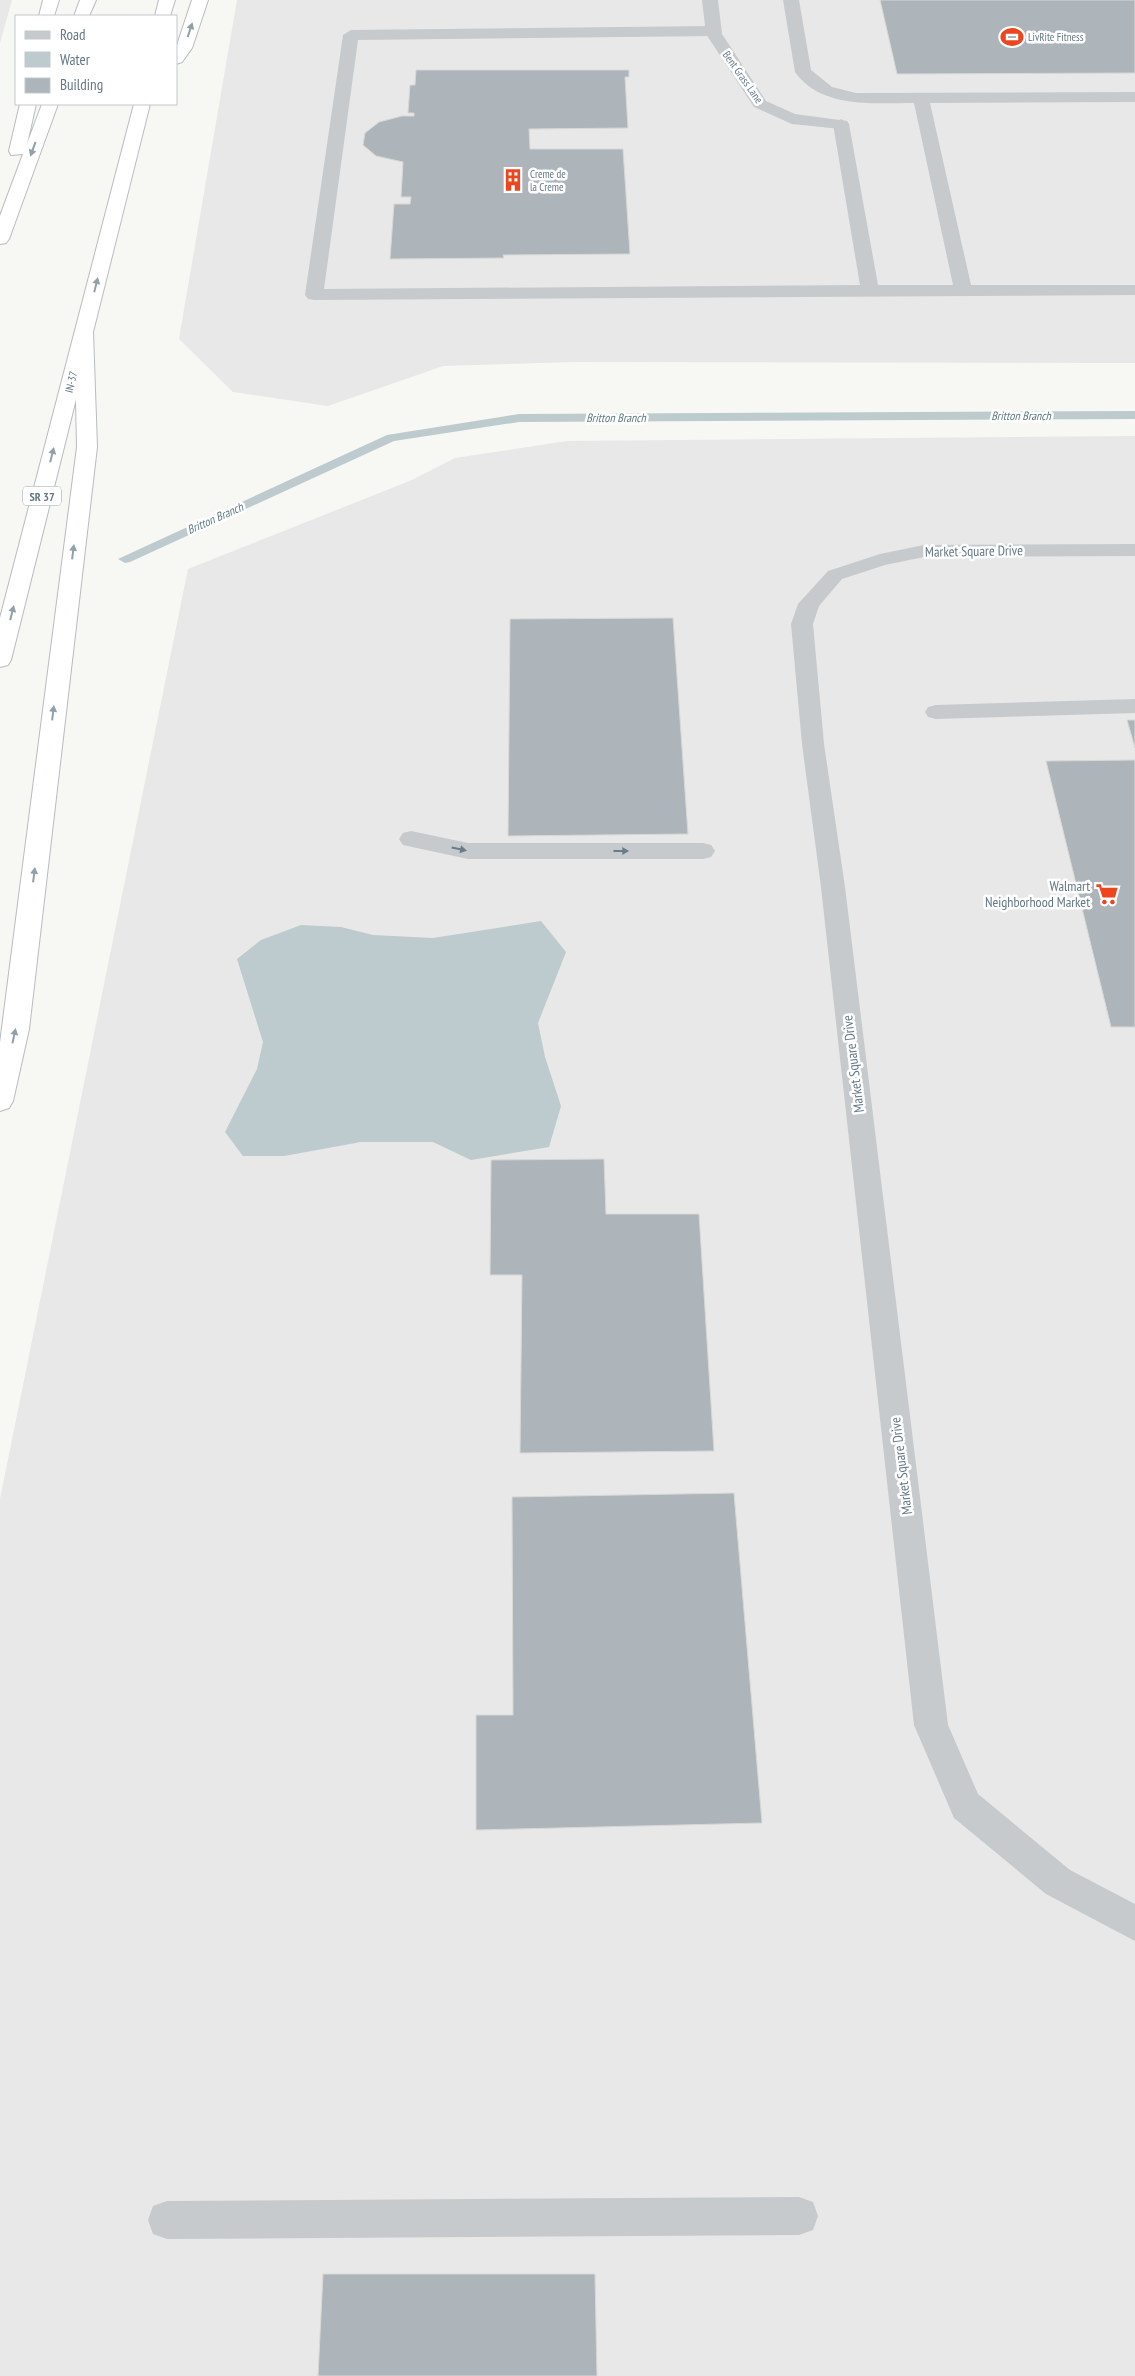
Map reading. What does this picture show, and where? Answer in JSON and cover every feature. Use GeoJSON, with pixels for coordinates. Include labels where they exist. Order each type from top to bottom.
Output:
{"type":"FeatureCollection","features":[{"type":"Feature","properties":{"kind":"highway"},"geometry":{"type":"LineString","coordinates":[[47,15],[51,0]]}},
{"type":"Feature","properties":{"kind":"highway"},"geometry":{"type":"LineString","coordinates":[[82,15],[88,0]]}},
{"type":"Feature","properties":{"kind":"highway"},"geometry":{"type":"LineString","coordinates":[[163,15],[167,0]]}},
{"type":"Feature","properties":{"kind":"highway"},"geometry":{"type":"LineString","coordinates":[[178,56],[184,48],[200,0]]}},
{"type":"Feature","properties":{"kind":"highway"},"geometry":{"type":"LineString","coordinates":[[0,229],[28,105]]}},
{"type":"Feature","properties":{"kind":"highway"},"geometry":{"type":"LineString","coordinates":[[0,239],[50,105]]}},
{"type":"Feature","properties":{"kind":"highway","name":"IN-37"},"geometry":{"type":"LineString","coordinates":[[0,660],[142,105]]}},
{"type":"Feature","properties":{"kind":"highway"},"geometry":{"type":"LineString","coordinates":[[0,1100],[16,1029],[87,447],[84,332]]}},
{"type":"Feature","properties":{"kind":"street","name":"Bent Grass Lane"},"geometry":{"type":"LineString","coordinates":[[710,0],[714,31],[760,104],[792,119],[841,124],[870,290]]}},
{"type":"Feature","properties":{"kind":"street"},"geometry":{"type":"LineString","coordinates":[[791,0],[803,72],[826,90],[856,98],[1135,96]]}},
{"type":"Feature","properties":{"kind":"street"},"geometry":{"type":"LineString","coordinates":[[714,31],[350,35],[314,295],[870,290],[1135,290]]}},
{"type":"Feature","properties":{"kind":"street"},"geometry":{"type":"LineString","coordinates":[[921,97],[962,290]]}},
{"type":"Feature","properties":{"kind":"street","name":"Market Square Drive"},"geometry":{"type":"LineString","coordinates":[[1135,550],[924,551],[880,560],[835,575],[809,604],[802,624],[813,744],[833,887],[931,1726],[966,1806],[1058,1882],[1135,1923]]}},
{"type":"Feature","properties":{"kind":"street"},"geometry":{"type":"LineString","coordinates":[[936,712],[1135,706]]}},
{"type":"Feature","properties":{"kind":"street"},"geometry":{"type":"LineString","coordinates":[[411,839],[468,851],[703,851]]}},
{"type":"Feature","properties":{"kind":"street"},"geometry":{"type":"LineString","coordinates":[[167,2220],[799,2216]]}},
{"type":"Feature","properties":{"kind":"shaded area"},"geometry":{"type":"Polygon","coordinates":[[[0,0],[12,0],[0,43],[0,0]]]}},
{"type":"Feature","properties":{"kind":"shaded area"},"geometry":{"type":"Polygon","coordinates":[[[237,0],[1135,0],[1135,363],[571,362],[443,366],[328,406],[233,392],[179,339],[237,0]]]}},
{"type":"Feature","properties":{"kind":"shaded area"},"geometry":{"type":"Polygon","coordinates":[[[1135,436],[1135,2376],[0,2376],[0,1499],[188,569],[412,480],[455,458],[567,441],[1135,436]]]}},
{"type":"Feature","properties":{"kind":"water"},"geometry":{"type":"Polygon","coordinates":[[[541,921],[566,952],[538,1023],[545,1057],[561,1106],[549,1147],[471,1160],[433,1142],[361,1142],[284,1156],[243,1156],[225,1132],[257,1069],[263,1042],[237,959],[261,940],[301,925],[341,927],[373,935],[433,938],[541,921]]]}},
{"type":"Feature","properties":{"kind":"building","name":"LivRite Fitness"},"geometry":{"type":"Polygon","coordinates":[[[880,0],[1135,0],[1135,73],[897,74],[880,0]]]}},
{"type":"Feature","properties":{"kind":"building","name":"Creme de la Creme"},"geometry":{"type":"Polygon","coordinates":[[[416,70],[629,70],[629,77],[625,77],[628,128],[529,129],[530,149],[623,149],[630,254],[503,255],[504,258],[390,259],[394,204],[410,204],[411,197],[401,197],[403,162],[376,156],[363,145],[365,133],[379,122],[402,116],[414,116],[414,113],[408,113],[410,85],[415,85],[416,70]]]}},
{"type":"Feature","properties":{"kind":"building"},"geometry":{"type":"Polygon","coordinates":[[[673,618],[688,834],[508,836],[510,619],[673,618]]]}},
{"type":"Feature","properties":{"kind":"building"},"geometry":{"type":"Polygon","coordinates":[[[1127,720],[1135,720],[1135,748],[1127,720]]]}},
{"type":"Feature","properties":{"kind":"building","name":"Walmart Neighborhood Market"},"geometry":{"type":"Polygon","coordinates":[[[1135,760],[1135,1027],[1111,1027],[1046,761],[1135,760]]]}},
{"type":"Feature","properties":{"kind":"building"},"geometry":{"type":"Polygon","coordinates":[[[604,1159],[606,1214],[699,1214],[714,1451],[520,1453],[522,1275],[490,1275],[491,1160],[604,1159]]]}},
{"type":"Feature","properties":{"kind":"building"},"geometry":{"type":"Polygon","coordinates":[[[734,1493],[762,1823],[476,1830],[476,1715],[513,1715],[512,1497],[734,1493]]]}},
{"type":"Feature","properties":{"kind":"building"},"geometry":{"type":"Polygon","coordinates":[[[323,2274],[595,2274],[597,2376],[318,2376],[323,2274]]]}},
{"type":"Feature","properties":{"kind":"waterway","name":"Britton Branch"},"geometry":{"type":"LineString","coordinates":[[125,559],[391,438],[519,418],[1135,415]]}},
{"type":"Feature","properties":{"kind":"place","name":"LivRite Fitness"},"geometry":{"type":"Point","coordinates":[1012,37]}},
{"type":"Feature","properties":{"kind":"place","name":"Creme de la Creme"},"geometry":{"type":"Point","coordinates":[513,180]}},
{"type":"Feature","properties":{"kind":"place","name":"Walmart Neighborhood Market"},"geometry":{"type":"Point","coordinates":[1107,894]}}]}
